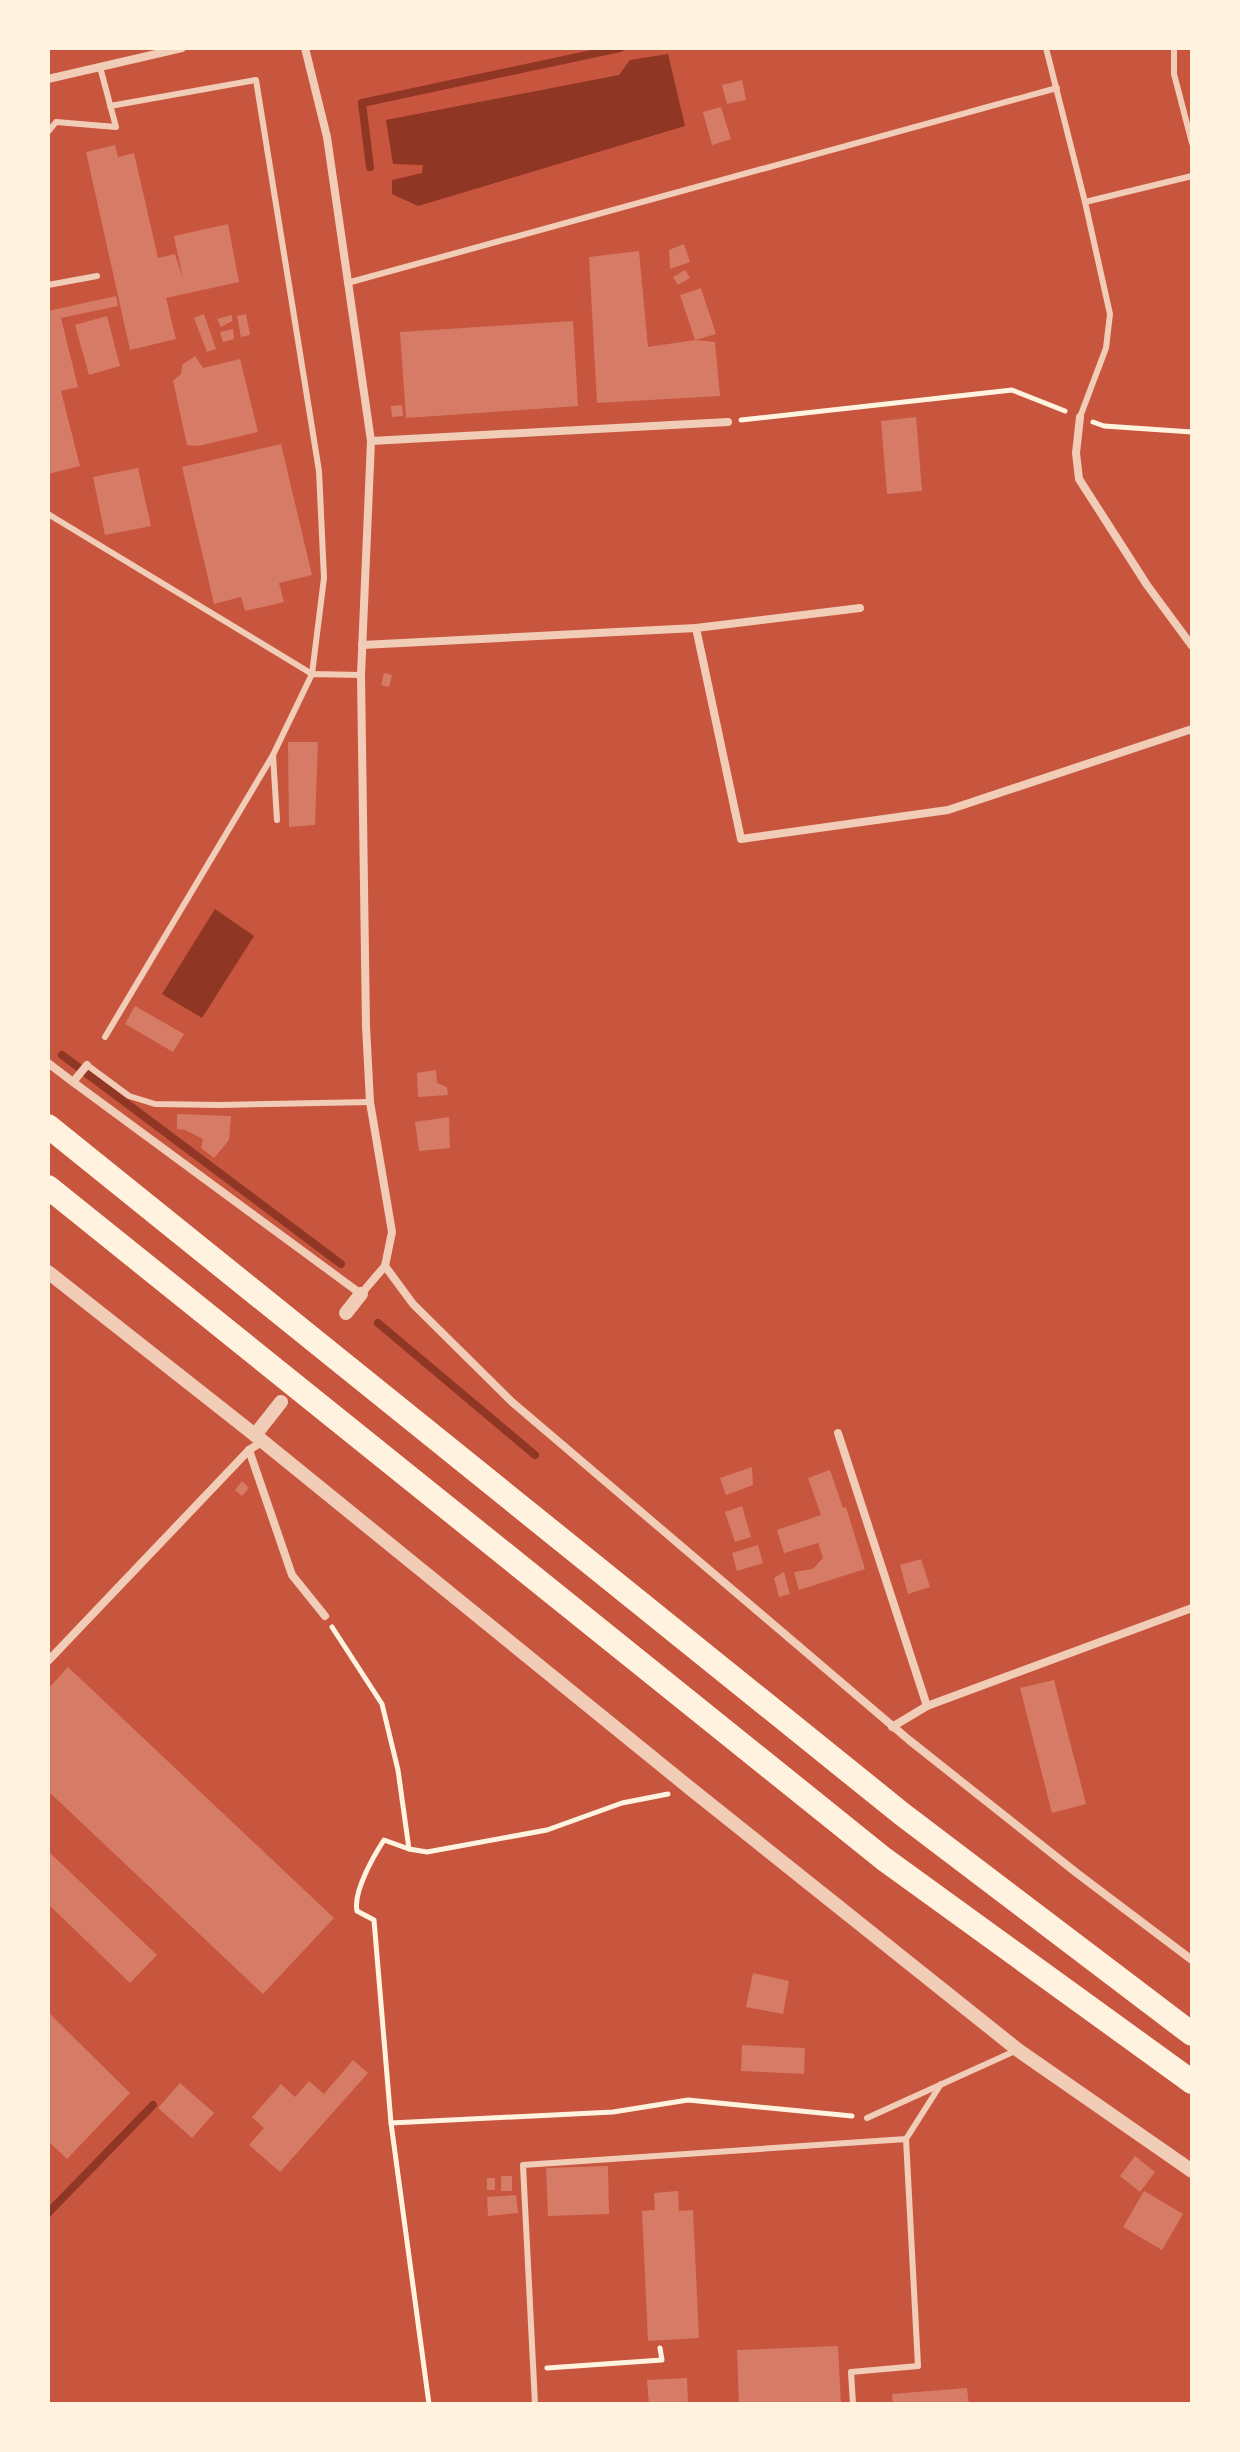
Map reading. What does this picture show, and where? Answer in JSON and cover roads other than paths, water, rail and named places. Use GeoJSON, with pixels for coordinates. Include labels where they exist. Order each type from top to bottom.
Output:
{"type":"FeatureCollection","features":[{"type":"Feature","properties":{"kind":"highway"},"geometry":{"type":"LineString","coordinates":[[48,1126],[902,1814],[1192,2034]]}},
{"type":"Feature","properties":{"kind":"highway"},"geometry":{"type":"LineString","coordinates":[[48,1187],[884,1859],[1192,2082]]}},
{"type":"Feature","properties":{"kind":"street"},"geometry":{"type":"LineString","coordinates":[[48,79],[182,48]]}},
{"type":"Feature","properties":{"kind":"street"},"geometry":{"type":"LineString","coordinates":[[305,48],[327,137],[371,441],[361,675],[366,1026],[370,1102],[392,1232],[385,1266],[346,1313]]}},
{"type":"Feature","properties":{"kind":"street"},"geometry":{"type":"LineString","coordinates":[[1080,417],[1076,453],[1079,479],[1147,585],[1192,646]]}},
{"type":"Feature","properties":{"kind":"street"},"geometry":{"type":"LineString","coordinates":[[371,441],[728,422]]}},
{"type":"Feature","properties":{"kind":"street"},"geometry":{"type":"LineString","coordinates":[[362,645],[696,628],[860,608]]}},
{"type":"Feature","properties":{"kind":"street"},"geometry":{"type":"LineString","coordinates":[[696,628],[741,839],[948,810],[1192,729]]}},
{"type":"Feature","properties":{"kind":"street"},"geometry":{"type":"LineString","coordinates":[[48,1063],[361,1294]]}},
{"type":"Feature","properties":{"kind":"street"},"geometry":{"type":"LineString","coordinates":[[73,1082],[87,1065]]}},
{"type":"Feature","properties":{"kind":"street"},"geometry":{"type":"LineString","coordinates":[[385,1266],[413,1304],[512,1402],[892,1727],[1192,1960]]}},
{"type":"Feature","properties":{"kind":"street"},"geometry":{"type":"LineString","coordinates":[[48,1272],[259,1438],[1018,2050],[1192,2171]]}},
{"type":"Feature","properties":{"kind":"street"},"geometry":{"type":"LineString","coordinates":[[48,1661],[249,1450],[281,1402]]}},
{"type":"Feature","properties":{"kind":"street"},"geometry":{"type":"LineString","coordinates":[[838,1433],[927,1706]]}},
{"type":"Feature","properties":{"kind":"street"},"geometry":{"type":"LineString","coordinates":[[249,1450],[292,1575],[325,1616]]}},
{"type":"Feature","properties":{"kind":"street"},"geometry":{"type":"LineString","coordinates":[[892,1727],[927,1706],[1192,1608]]}},
{"type":"Feature","properties":{"kind":"lane"},"geometry":{"type":"LineString","coordinates":[[1046,48],[1110,314],[1106,348],[1080,417]]}},
{"type":"Feature","properties":{"kind":"lane"},"geometry":{"type":"LineString","coordinates":[[1174,48],[1174,74],[1192,143]]}},
{"type":"Feature","properties":{"kind":"lane"},"geometry":{"type":"LineString","coordinates":[[48,132],[56,122],[116,127],[100,67]]}},
{"type":"Feature","properties":{"kind":"lane"},"geometry":{"type":"LineString","coordinates":[[105,1037],[273,755],[312,674],[324,578],[319,471],[256,80],[110,106]]}},
{"type":"Feature","properties":{"kind":"lane"},"geometry":{"type":"LineString","coordinates":[[347,283],[1057,88]]}},
{"type":"Feature","properties":{"kind":"lane"},"geometry":{"type":"LineString","coordinates":[[1085,202],[1192,176]]}},
{"type":"Feature","properties":{"kind":"lane"},"geometry":{"type":"LineString","coordinates":[[48,285],[97,276]]}},
{"type":"Feature","properties":{"kind":"lane"},"geometry":{"type":"LineString","coordinates":[[48,514],[312,674],[361,675]]}},
{"type":"Feature","properties":{"kind":"lane"},"geometry":{"type":"LineString","coordinates":[[273,755],[277,820]]}},
{"type":"Feature","properties":{"kind":"lane"},"geometry":{"type":"LineString","coordinates":[[87,1065],[129,1096],[155,1104],[370,1102]]}},
{"type":"Feature","properties":{"kind":"lane"},"geometry":{"type":"LineString","coordinates":[[867,2118],[1018,2050]]}},
{"type":"Feature","properties":{"kind":"lane"},"geometry":{"type":"LineString","coordinates":[[853,2404],[851,2372],[918,2366],[906,2139],[941,2084]]}},
{"type":"Feature","properties":{"kind":"lane"},"geometry":{"type":"LineString","coordinates":[[535,2404],[523,2165],[906,2139]]}},
{"type":"Feature","properties":{"kind":"waterway"},"geometry":{"type":"LineString","coordinates":[[370,167],[362,103],[620,48]]}},
{"type":"Feature","properties":{"kind":"waterway"},"geometry":{"type":"LineString","coordinates":[[62,1055],[341,1264]]}},
{"type":"Feature","properties":{"kind":"waterway"},"geometry":{"type":"LineString","coordinates":[[378,1323],[535,1455]]}},
{"type":"Feature","properties":{"kind":"waterway"},"geometry":{"type":"LineString","coordinates":[[48,2213],[153,2105]]}}]}
